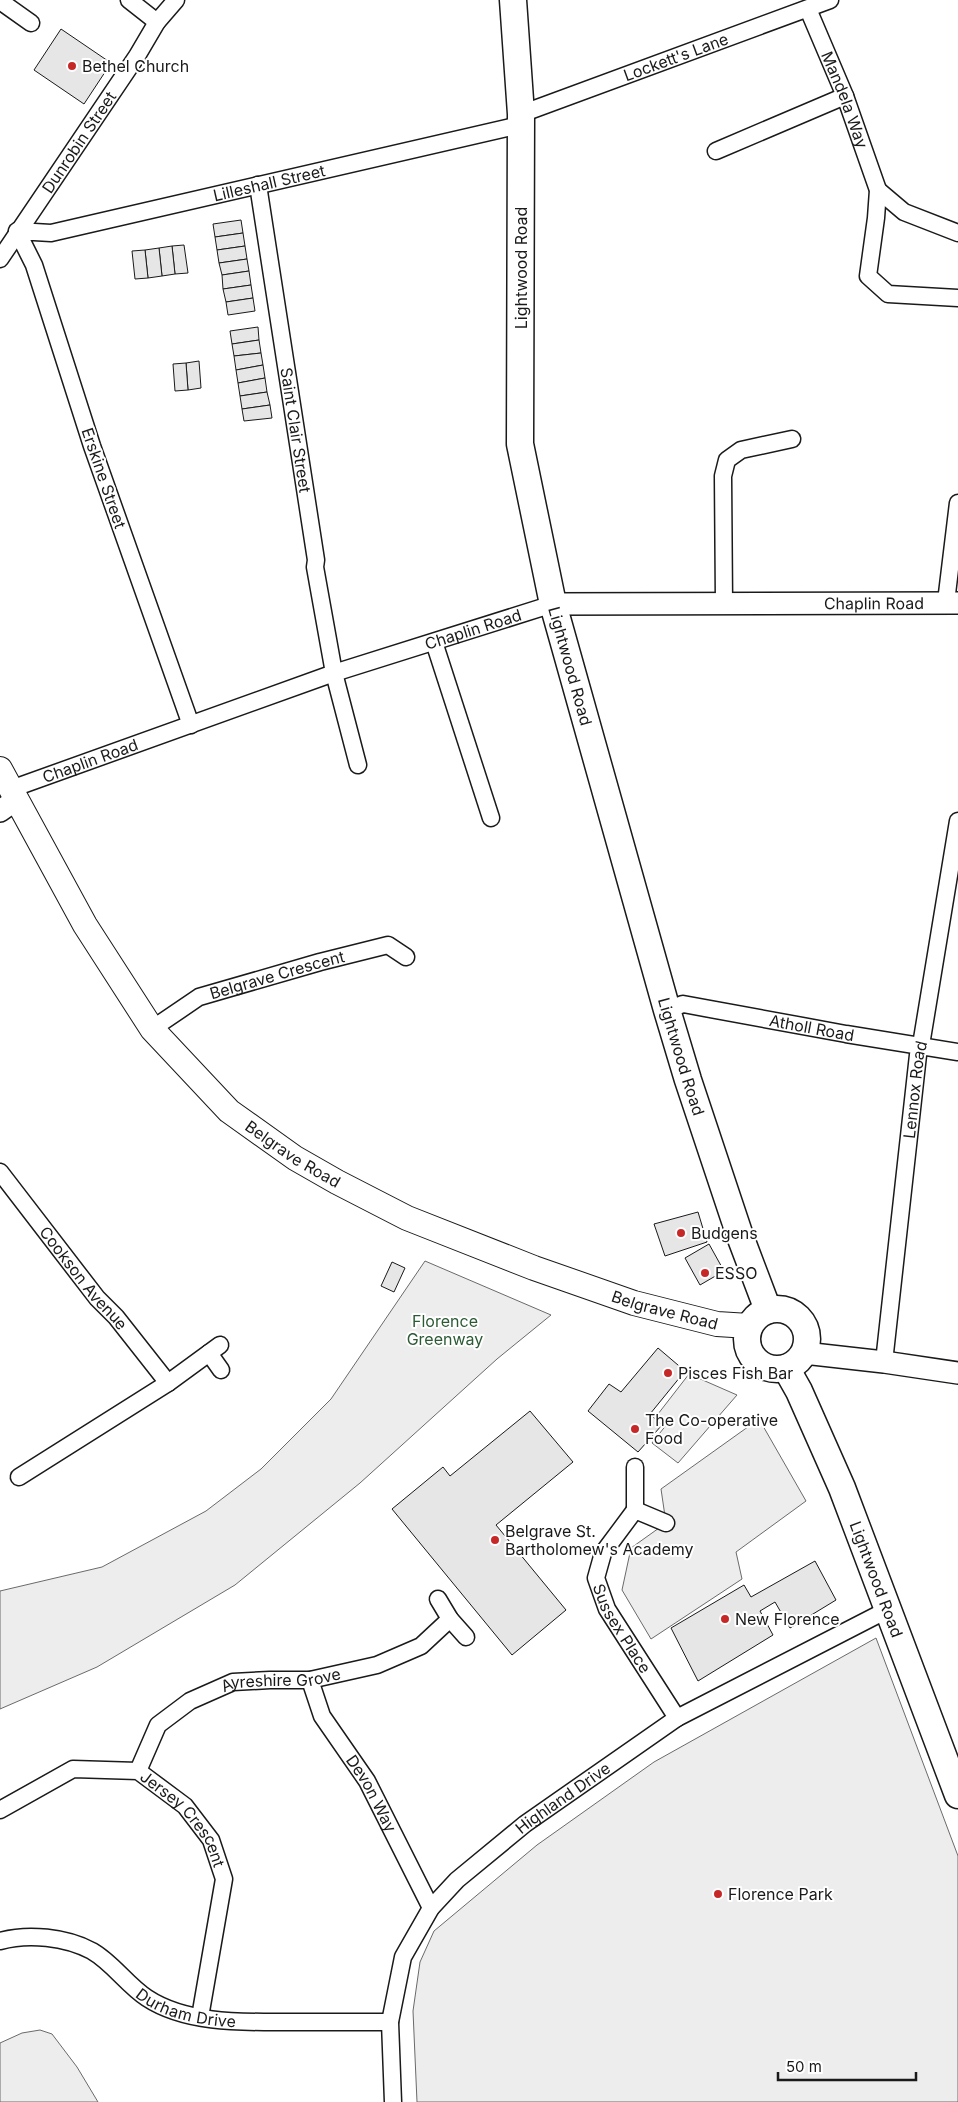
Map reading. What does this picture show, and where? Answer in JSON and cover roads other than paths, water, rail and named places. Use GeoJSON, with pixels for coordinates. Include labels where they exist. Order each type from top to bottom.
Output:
{"type":"FeatureCollection","features":[{"type":"Feature","properties":{"kind":"main road","name":"Lightwood Road"},"geometry":{"type":"LineString","coordinates":[[514,0],[521,119],[520,444],[553,604],[667,1010],[736,1227],[759,1318]]}},
{"type":"Feature","properties":{"kind":"main road","name":"Belgrave Road"},"geometry":{"type":"LineString","coordinates":[[7,792],[85,925],[152,1029],[228,1111],[296,1158],[336,1182],[407,1218],[534,1268],[634,1303],[717,1324],[759,1318]]}},
{"type":"Feature","properties":{"kind":"main road"},"geometry":{"type":"LineString","coordinates":[[783,1309],[798,1317],[804,1325],[807,1336],[795,1360],[776,1369],[767,1367],[753,1357],[748,1348],[746,1338],[759,1318],[783,1309]]}},
{"type":"Feature","properties":{"kind":"main road","name":"Lightwood Road"},"geometry":{"type":"LineString","coordinates":[[795,1360],[800,1392],[842,1488],[958,1795]]}},
{"type":"Feature","properties":{"kind":"street"},"geometry":{"type":"LineString","coordinates":[[129,0],[157,22]]}},
{"type":"Feature","properties":{"kind":"street","name":"Dunrobin Street"},"geometry":{"type":"LineString","coordinates":[[0,259],[17,231],[137,56],[157,22],[176,0]]}},
{"type":"Feature","properties":{"kind":"street","name":"Lockett's Lane"},"geometry":{"type":"LineString","coordinates":[[521,119],[830,0]]}},
{"type":"Feature","properties":{"kind":"street"},"geometry":{"type":"LineString","coordinates":[[0,1],[31,23]]}},
{"type":"Feature","properties":{"kind":"street","name":"Mandela Way"},"geometry":{"type":"LineString","coordinates":[[808,9],[845,96],[878,190],[868,276],[888,294],[958,298]]}},
{"type":"Feature","properties":{"kind":"street"},"geometry":{"type":"LineString","coordinates":[[716,151],[845,96]]}},
{"type":"Feature","properties":{"kind":"street","name":"Lilleshall Street"},"geometry":{"type":"LineString","coordinates":[[17,231],[52,233],[258,185],[521,119]]}},
{"type":"Feature","properties":{"kind":"street","name":"Saint Clair Street"},"geometry":{"type":"LineString","coordinates":[[258,185],[316,560],[315,567],[334,673],[358,765]]}},
{"type":"Feature","properties":{"kind":"street"},"geometry":{"type":"LineString","coordinates":[[878,190],[904,212],[958,233]]}},
{"type":"Feature","properties":{"kind":"street","name":"Erskine Street"},"geometry":{"type":"LineString","coordinates":[[17,231],[34,265],[92,446],[191,725]]}},
{"type":"Feature","properties":{"kind":"street"},"geometry":{"type":"LineString","coordinates":[[724,603],[723,476],[727,460],[741,450],[792,439]]}},
{"type":"Feature","properties":{"kind":"street"},"geometry":{"type":"LineString","coordinates":[[952,603],[958,503]]}},
{"type":"Feature","properties":{"kind":"street","name":"Chaplin Road"},"geometry":{"type":"LineString","coordinates":[[7,792],[334,673],[553,604],[952,603]]}},
{"type":"Feature","properties":{"kind":"street"},"geometry":{"type":"LineString","coordinates":[[434,642],[490,818]]}},
{"type":"Feature","properties":{"kind":"street","name":"Lennox Road"},"geometry":{"type":"LineString","coordinates":[[884,1362],[918,1055],[958,821]]}},
{"type":"Feature","properties":{"kind":"street","name":"Belgrave Crescent"},"geometry":{"type":"LineString","coordinates":[[152,1029],[199,997],[320,962],[388,946],[406,957]]}},
{"type":"Feature","properties":{"kind":"street","name":"Atholl Road"},"geometry":{"type":"LineString","coordinates":[[667,1010],[683,1004],[958,1052]]}},
{"type":"Feature","properties":{"kind":"street","name":"Cookson Avenue"},"geometry":{"type":"LineString","coordinates":[[0,1172],[97,1298],[116,1318],[168,1383]]}},
{"type":"Feature","properties":{"kind":"street"},"geometry":{"type":"LineString","coordinates":[[20,1477],[168,1383],[215,1349],[221,1370]]}},
{"type":"Feature","properties":{"kind":"street"},"geometry":{"type":"LineString","coordinates":[[795,1360],[884,1362],[958,1373]]}},
{"type":"Feature","properties":{"kind":"street"},"geometry":{"type":"LineString","coordinates":[[635,1467],[635,1510],[666,1523]]}},
{"type":"Feature","properties":{"kind":"street","name":"Sussex Place"},"geometry":{"type":"LineString","coordinates":[[635,1510],[603,1552],[596,1578],[607,1609],[677,1718]]}},
{"type":"Feature","properties":{"kind":"street"},"geometry":{"type":"LineString","coordinates":[[438,1599],[450,1619],[466,1637]]}},
{"type":"Feature","properties":{"kind":"street","name":"Highland Drive"},"geometry":{"type":"LineString","coordinates":[[393,2102],[390,2022],[403,1957],[431,1908],[457,1880],[525,1824],[677,1718],[887,1610]]}},
{"type":"Feature","properties":{"kind":"street","name":"Ayreshire Grove"},"geometry":{"type":"LineString","coordinates":[[138,1771],[158,1725],[190,1700],[233,1682],[310,1680],[377,1665],[421,1646],[450,1619]]}},
{"type":"Feature","properties":{"kind":"street","name":"Devon Way"},"geometry":{"type":"LineString","coordinates":[[310,1680],[322,1716],[367,1781],[431,1908]]}},
{"type":"Feature","properties":{"kind":"street","name":"Jersey Crescent"},"geometry":{"type":"LineString","coordinates":[[0,1810],[73,1770],[138,1771],[185,1806],[211,1840],[224,1879],[200,2017]]}},
{"type":"Feature","properties":{"kind":"street","name":"Durham Drive"},"geometry":{"type":"LineString","coordinates":[[0,1941],[12,1938],[57,1938],[93,1952],[147,1998],[177,2012],[200,2017],[235,2022],[390,2022]]}},
{"type":"Feature","properties":{"kind":"place","name":"Bethel Church"},"geometry":{"type":"Point","coordinates":[72,66]}},
{"type":"Feature","properties":{"kind":"place","name":"Budgens"},"geometry":{"type":"Point","coordinates":[681,1233]}},
{"type":"Feature","properties":{"kind":"place","name":"ESSO"},"geometry":{"type":"Point","coordinates":[705,1273]}},
{"type":"Feature","properties":{"kind":"place","name":"Pisces Fish Bar"},"geometry":{"type":"Point","coordinates":[668,1373]}},
{"type":"Feature","properties":{"kind":"place","name":"The Co-operative Food"},"geometry":{"type":"Point","coordinates":[635,1429]}},
{"type":"Feature","properties":{"kind":"place","name":"Belgrave St. Bartholomew's Academy"},"geometry":{"type":"Point","coordinates":[495,1540]}},
{"type":"Feature","properties":{"kind":"place","name":"New Florence"},"geometry":{"type":"Point","coordinates":[725,1619]}},
{"type":"Feature","properties":{"kind":"place","name":"Florence Park"},"geometry":{"type":"Point","coordinates":[718,1894]}},
{"type":"Feature","properties":{"kind":"park label","name":"Florence Greenway"},"geometry":{"type":"Point","coordinates":[445,1330]}}]}
